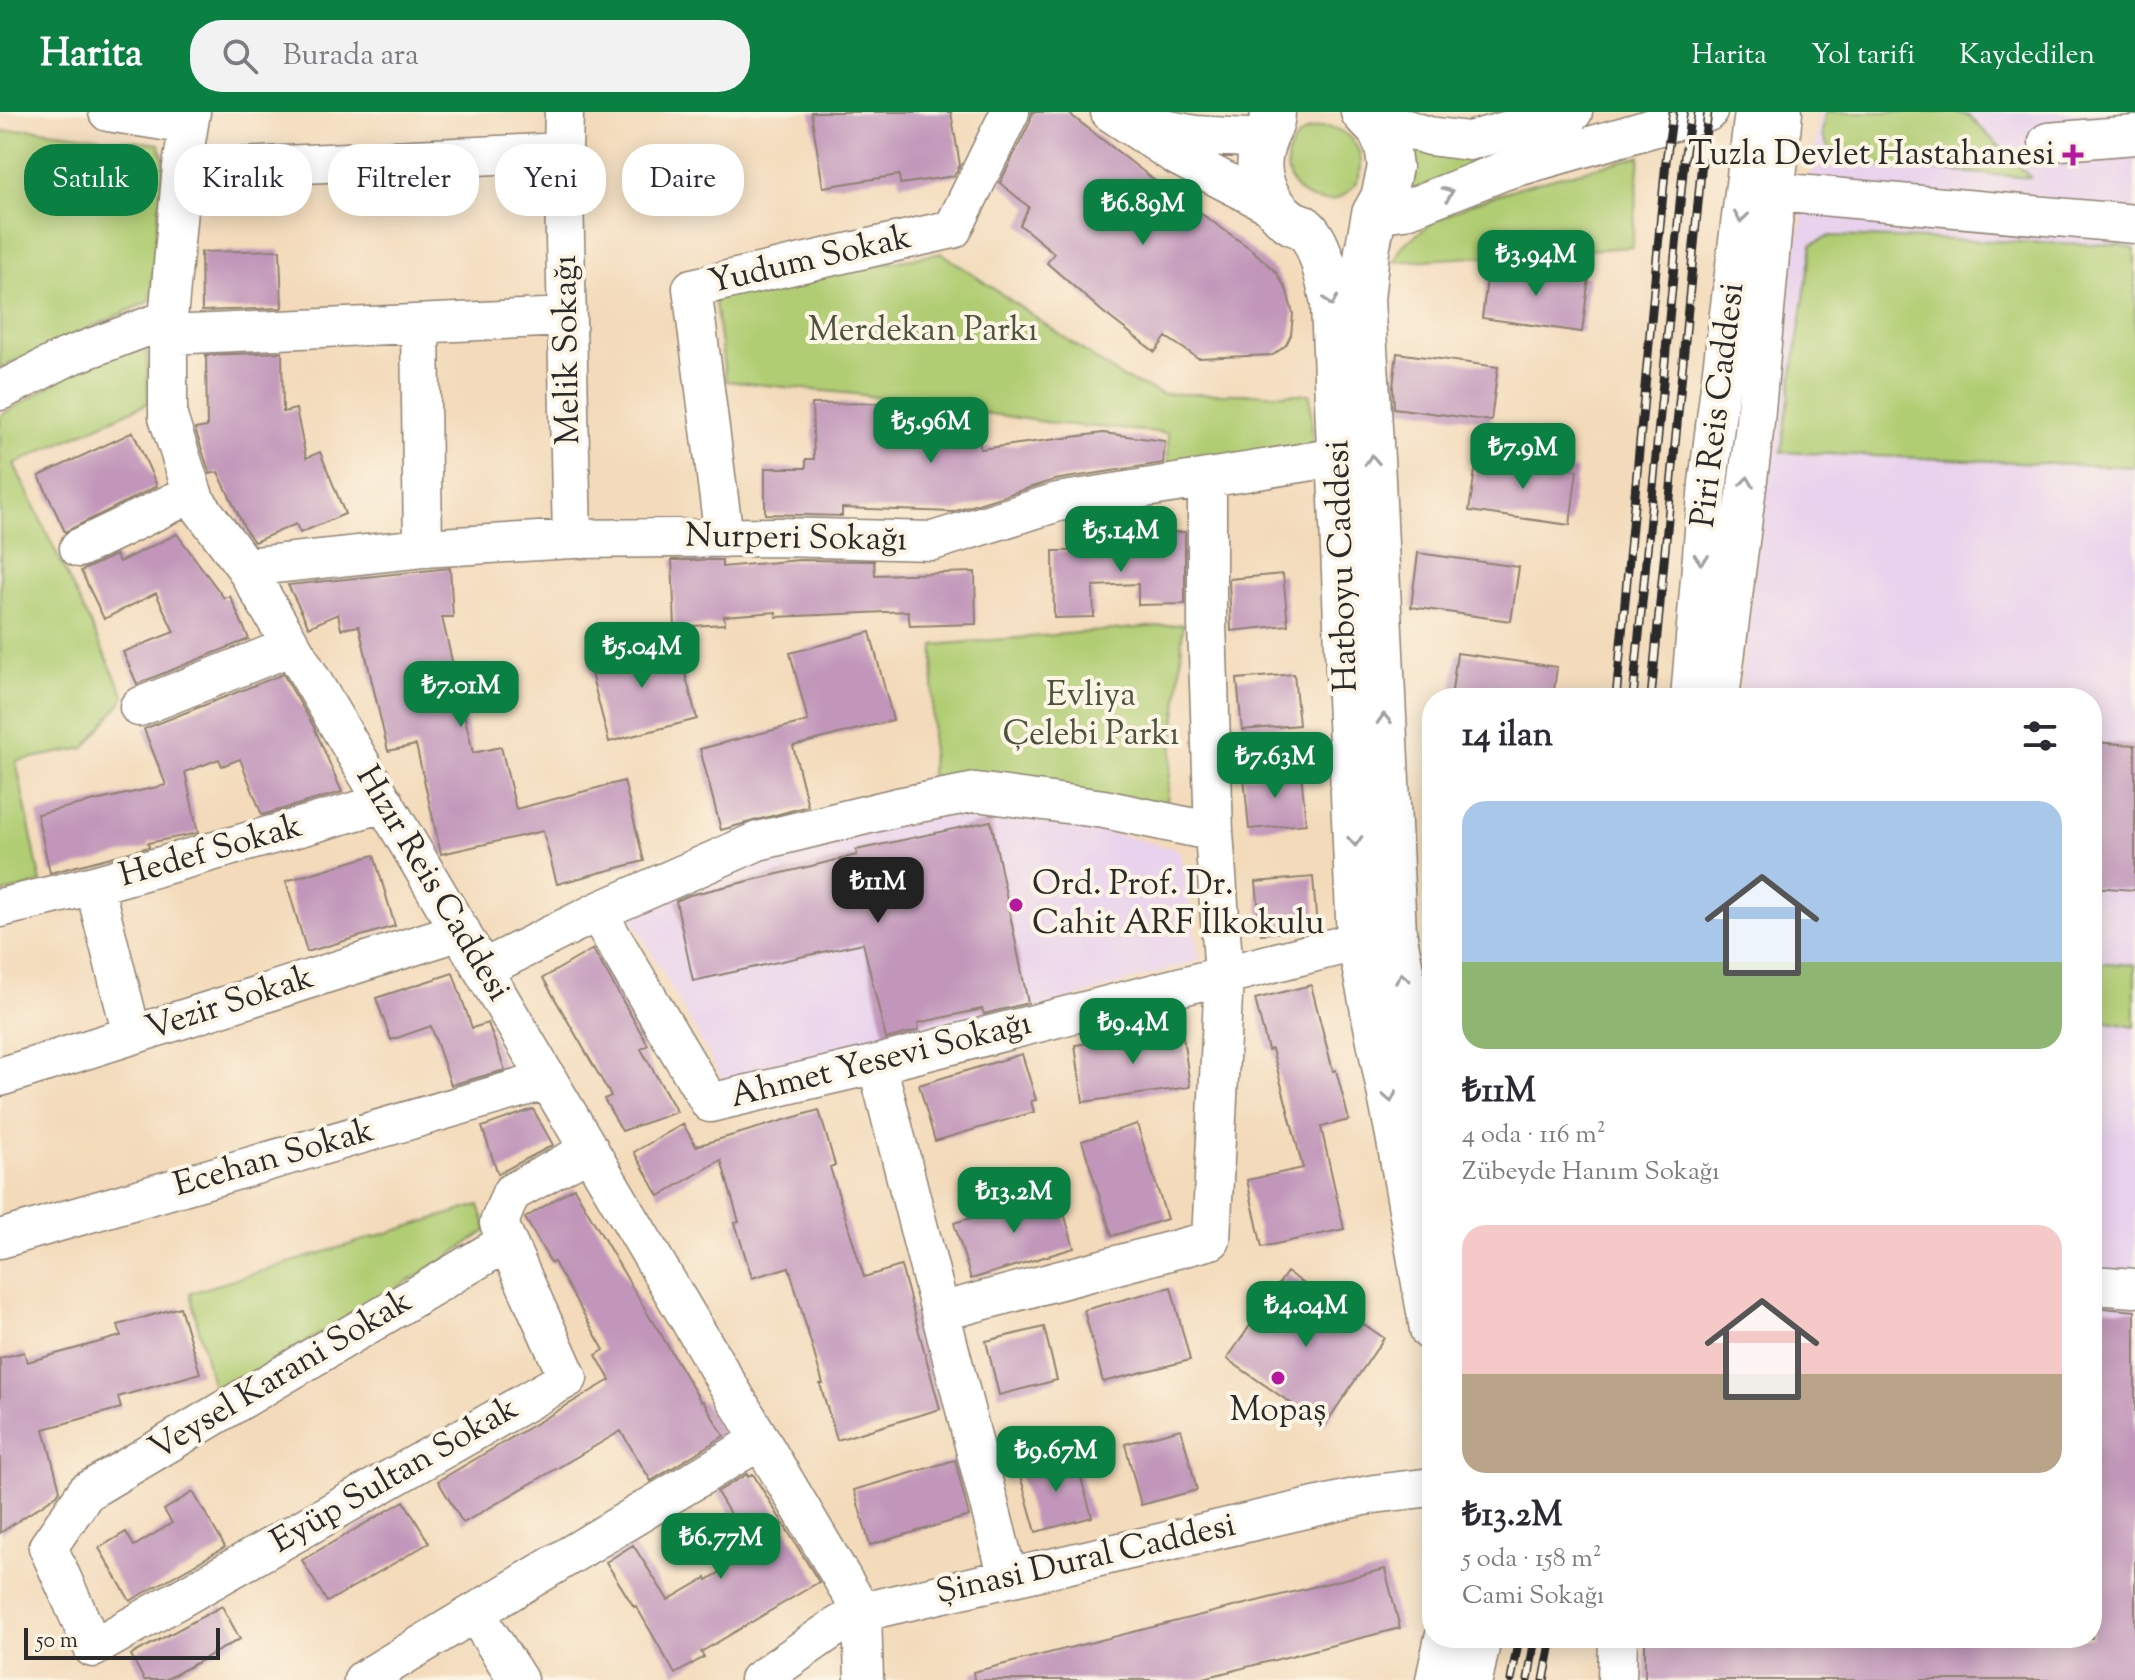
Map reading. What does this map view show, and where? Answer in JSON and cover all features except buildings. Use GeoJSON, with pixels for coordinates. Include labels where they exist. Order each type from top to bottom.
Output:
{"type":"FeatureCollection","features":[{"type":"Feature","properties":{"kind":"main road","name":"Hatboyu Caddesi"},"geometry":{"type":"LineString","coordinates":[[1366,114],[1380,130],[1387,146],[1390,167],[1383,198],[1374,214],[1362,300],[1394,932],[1422,1084]]}},
{"type":"Feature","properties":{"kind":"main road","name":"Hatboyu Caddesi"},"geometry":{"type":"LineString","coordinates":[[1274,122],[1259,161],[1261,178],[1267,195],[1318,250],[1333,303],[1359,941],[1422,1272]]}},
{"type":"Feature","properties":{"kind":"main road"},"geometry":{"type":"LineString","coordinates":[[1292,219],[1324,231],[1358,224],[1374,214]]}},
{"type":"Feature","properties":{"kind":"main road"},"geometry":{"type":"LineString","coordinates":[[1438,1680],[1445,1648]]}},
{"type":"Feature","properties":{"kind":"main road"},"geometry":{"type":"LineString","coordinates":[[1470,1680],[1477,1648]]}},
{"type":"Feature","properties":{"kind":"street"},"geometry":{"type":"LineString","coordinates":[[108,112],[189,118]]}},
{"type":"Feature","properties":{"kind":"street","name":"Melik Sokağı"},"geometry":{"type":"LineString","coordinates":[[563,144],[564,112]]}},
{"type":"Feature","properties":{"kind":"street","name":"Yudum Sokak"},"geometry":{"type":"LineString","coordinates":[[724,538],[692,288],[953,229],[1010,112]]}},
{"type":"Feature","properties":{"kind":"street"},"geometry":{"type":"LineString","coordinates":[[1366,114],[1429,136],[1469,141],[1573,112]]}},
{"type":"Feature","properties":{"kind":"street"},"geometry":{"type":"LineString","coordinates":[[1374,214],[1404,210],[1503,171],[1708,112]]}},
{"type":"Feature","properties":{"kind":"street","name":"Piri Reis Caddesi"},"geometry":{"type":"LineString","coordinates":[[1691,688],[1708,483],[1754,112]]}},
{"type":"Feature","properties":{"kind":"street","name":"Piri Reis Caddesi"},"geometry":{"type":"LineString","coordinates":[[1721,688],[1754,432],[1783,112]]}},
{"type":"Feature","properties":{"kind":"street"},"geometry":{"type":"LineString","coordinates":[[1115,116],[1195,135],[1274,122]]}},
{"type":"Feature","properties":{"kind":"street"},"geometry":{"type":"LineString","coordinates":[[1115,116],[1175,155],[1292,219]]}},
{"type":"Feature","properties":{"kind":"street","name":"Hızır Reis Caddesi"},"geometry":{"type":"LineString","coordinates":[[185,144],[189,118]]}},
{"type":"Feature","properties":{"kind":"street"},"geometry":{"type":"LineString","coordinates":[[2048,142],[2135,135]]}},
{"type":"Feature","properties":{"kind":"street"},"geometry":{"type":"LineString","coordinates":[[312,164],[495,155]]}},
{"type":"Feature","properties":{"kind":"street"},"geometry":{"type":"LineString","coordinates":[[1776,192],[2135,224]]}},
{"type":"Feature","properties":{"kind":"street","name":"Hızır Reis Caddesi"},"geometry":{"type":"LineString","coordinates":[[178,216],[168,327],[168,417],[195,500],[245,567],[862,1612]]}},
{"type":"Feature","properties":{"kind":"street","name":"Melik Sokağı"},"geometry":{"type":"LineString","coordinates":[[565,216],[572,539]]}},
{"type":"Feature","properties":{"kind":"street"},"geometry":{"type":"LineString","coordinates":[[0,391],[67,357],[168,327],[420,325],[567,317]]}},
{"type":"Feature","properties":{"kind":"street"},"geometry":{"type":"LineString","coordinates":[[420,325],[423,548]]}},
{"type":"Feature","properties":{"kind":"street","name":"Nurperi Sokağı"},"geometry":{"type":"LineString","coordinates":[[245,567],[423,548],[572,539],[933,541],[1058,502],[1338,457]]}},
{"type":"Feature","properties":{"kind":"street"},"geometry":{"type":"LineString","coordinates":[[940,1312],[1211,1240],[1224,976],[1214,832],[1207,624],[1207,479]]}},
{"type":"Feature","properties":{"kind":"street"},"geometry":{"type":"LineString","coordinates":[[79,548],[193,493]]}},
{"type":"Feature","properties":{"kind":"street"},"geometry":{"type":"LineString","coordinates":[[139,707],[292,646]]}},
{"type":"Feature","properties":{"kind":"street"},"geometry":{"type":"LineString","coordinates":[[483,969],[597,912],[758,841],[898,807],[976,792],[1104,809],[1214,832]]}},
{"type":"Feature","properties":{"kind":"street","name":"Hedef Sokak"},"geometry":{"type":"LineString","coordinates":[[132,1035],[94,885],[385,803]]}},
{"type":"Feature","properties":{"kind":"street"},"geometry":{"type":"LineString","coordinates":[[0,908],[94,885]]}},
{"type":"Feature","properties":{"kind":"street","name":"Ahmet Yesevi Sokağı"},"geometry":{"type":"LineString","coordinates":[[597,912],[710,1103],[877,1064],[1359,941]]}},
{"type":"Feature","properties":{"kind":"street","name":"Vezir Sokak"},"geometry":{"type":"LineString","coordinates":[[0,1077],[461,931]]}},
{"type":"Feature","properties":{"kind":"street"},"geometry":{"type":"LineString","coordinates":[[877,1064],[1008,1578]]}},
{"type":"Feature","properties":{"kind":"street","name":"Ecehan Sokak"},"geometry":{"type":"LineString","coordinates":[[0,1239],[548,1080]]}},
{"type":"Feature","properties":{"kind":"street"},"geometry":{"type":"LineString","coordinates":[[507,1242],[499,1223],[511,1193],[590,1150]]}},
{"type":"Feature","properties":{"kind":"street","name":"Eyüp Sultan Sokak"},"geometry":{"type":"LineString","coordinates":[[93,1648],[568,1378],[507,1242]]}},
{"type":"Feature","properties":{"kind":"street","name":"Veysel Karani Sokak"},"geometry":{"type":"LineString","coordinates":[[93,1648],[48,1547],[86,1492],[507,1242]]}},
{"type":"Feature","properties":{"kind":"street"},"geometry":{"type":"LineString","coordinates":[[2102,1286],[2135,1288]]}},
{"type":"Feature","properties":{"kind":"street"},"geometry":{"type":"LineString","coordinates":[[363,1680],[761,1440]]}},
{"type":"Feature","properties":{"kind":"street","name":"Şinasi Dural Caddesi"},"geometry":{"type":"LineString","coordinates":[[759,1680],[862,1612],[1360,1497],[1422,1488]]}},
{"type":"Feature","properties":{"kind":"street"},"geometry":{"type":"LineString","coordinates":[[862,1612],[864,1680]]}},
{"type":"Feature","properties":{"kind":"street"},"geometry":{"type":"LineString","coordinates":[[475,1613],[518,1680]]}},
{"type":"Feature","properties":{"kind":"street"},"geometry":{"type":"LineString","coordinates":[[1617,1680],[1618,1648]]}},
{"type":"Feature","properties":{"kind":"shaded area"},"geometry":{"type":"Polygon","coordinates":[[[1821,112],[2135,112],[2135,1680],[1644,1680],[1644,1648],[2102,1648],[2102,688],[1740,688],[1795,255],[1821,112]]]}},
{"type":"Feature","properties":{"kind":"shaded area","name":"Ord. Prof. Dr. Cahit ARF İlkokulu"},"geometry":{"type":"Polygon","coordinates":[[[995,804],[1180,850],[1200,960],[872,1058],[728,1089],[628,911],[745,857],[995,804]]]}},
{"type":"Feature","properties":{"kind":"green space"},"geometry":{"type":"Polygon","coordinates":[[[1825,112],[1954,112],[1969,116],[2031,178],[1852,163],[1833,158],[1822,135],[1825,112]]]}},
{"type":"Feature","properties":{"kind":"green space"},"geometry":{"type":"Polygon","coordinates":[[[1324,127],[1338,130],[1350,138],[1358,150],[1361,164],[1358,178],[1350,190],[1338,198],[1324,201],[1310,198],[1298,190],[1290,178],[1287,164],[1290,150],[1298,138],[1310,130],[1324,127]]]}},
{"type":"Feature","properties":{"kind":"green space"},"geometry":{"type":"Polygon","coordinates":[[[31,129],[159,144],[164,159],[150,301],[0,368],[0,132],[31,129]]]}},
{"type":"Feature","properties":{"kind":"green space"},"geometry":{"type":"Polygon","coordinates":[[[1405,139],[1513,151],[1401,195],[1405,139]]]}},
{"type":"Feature","properties":{"kind":"green space"},"geometry":{"type":"Polygon","coordinates":[[[1640,156],[1632,247],[1394,262],[1402,246],[1434,221],[1468,205],[1523,186],[1640,156]]]}},
{"type":"Feature","properties":{"kind":"green space"},"geometry":{"type":"Polygon","coordinates":[[[1830,236],[2118,245],[2135,249],[2135,467],[1781,452],[1812,244],[1830,236]]]}},
{"type":"Feature","properties":{"kind":"green space","name":"Merdekan Parkı"},"geometry":{"type":"Polygon","coordinates":[[[942,253],[1123,378],[1162,394],[1310,394],[1313,447],[1168,471],[1168,433],[1059,424],[855,394],[726,381],[714,296],[942,253]]]}},
{"type":"Feature","properties":{"kind":"green space"},"geometry":{"type":"Polygon","coordinates":[[[147,342],[148,403],[14,464],[125,697],[85,748],[16,761],[41,883],[0,894],[0,416],[78,369],[147,342]]]}},
{"type":"Feature","properties":{"kind":"green space","name":"Evliya Çelebi Parkı"},"geometry":{"type":"Polygon","coordinates":[[[1183,624],[1166,810],[931,777],[934,645],[1183,624]]]}},
{"type":"Feature","properties":{"kind":"green space"},"geometry":{"type":"Polygon","coordinates":[[[2102,963],[2135,965],[2135,1027],[2102,1021],[2102,963]]]}},
{"type":"Feature","properties":{"kind":"green space"},"geometry":{"type":"Polygon","coordinates":[[[479,1205],[487,1230],[439,1263],[215,1396],[190,1293],[479,1205]]]}},
{"type":"Feature","properties":{"kind":"railway"},"geometry":{"type":"LineString","coordinates":[[1617,688],[1673,112]]}},
{"type":"Feature","properties":{"kind":"railway"},"geometry":{"type":"LineString","coordinates":[[1634,688],[1691,112]]}},
{"type":"Feature","properties":{"kind":"railway"},"geometry":{"type":"LineString","coordinates":[[1652,688],[1708,112]]}},
{"type":"Feature","properties":{"kind":"railway"},"geometry":{"type":"LineString","coordinates":[[1511,1680],[1517,1648]]}},
{"type":"Feature","properties":{"kind":"railway"},"geometry":{"type":"LineString","coordinates":[[1528,1680],[1533,1648]]}},
{"type":"Feature","properties":{"kind":"railway"},"geometry":{"type":"LineString","coordinates":[[1544,1680],[1550,1648]]}},
{"type":"Feature","properties":{"kind":"place","name":"Tuzla Devlet Hastahanesi"},"geometry":{"type":"Point","coordinates":[2073,155]}},
{"type":"Feature","properties":{"kind":"place","name":"Ord. Prof. Dr. Cahit ARF İlkokulu"},"geometry":{"type":"Point","coordinates":[1016,905]}},
{"type":"Feature","properties":{"kind":"place","name":"Mopaş"},"geometry":{"type":"Point","coordinates":[1278,1378]}}]}
